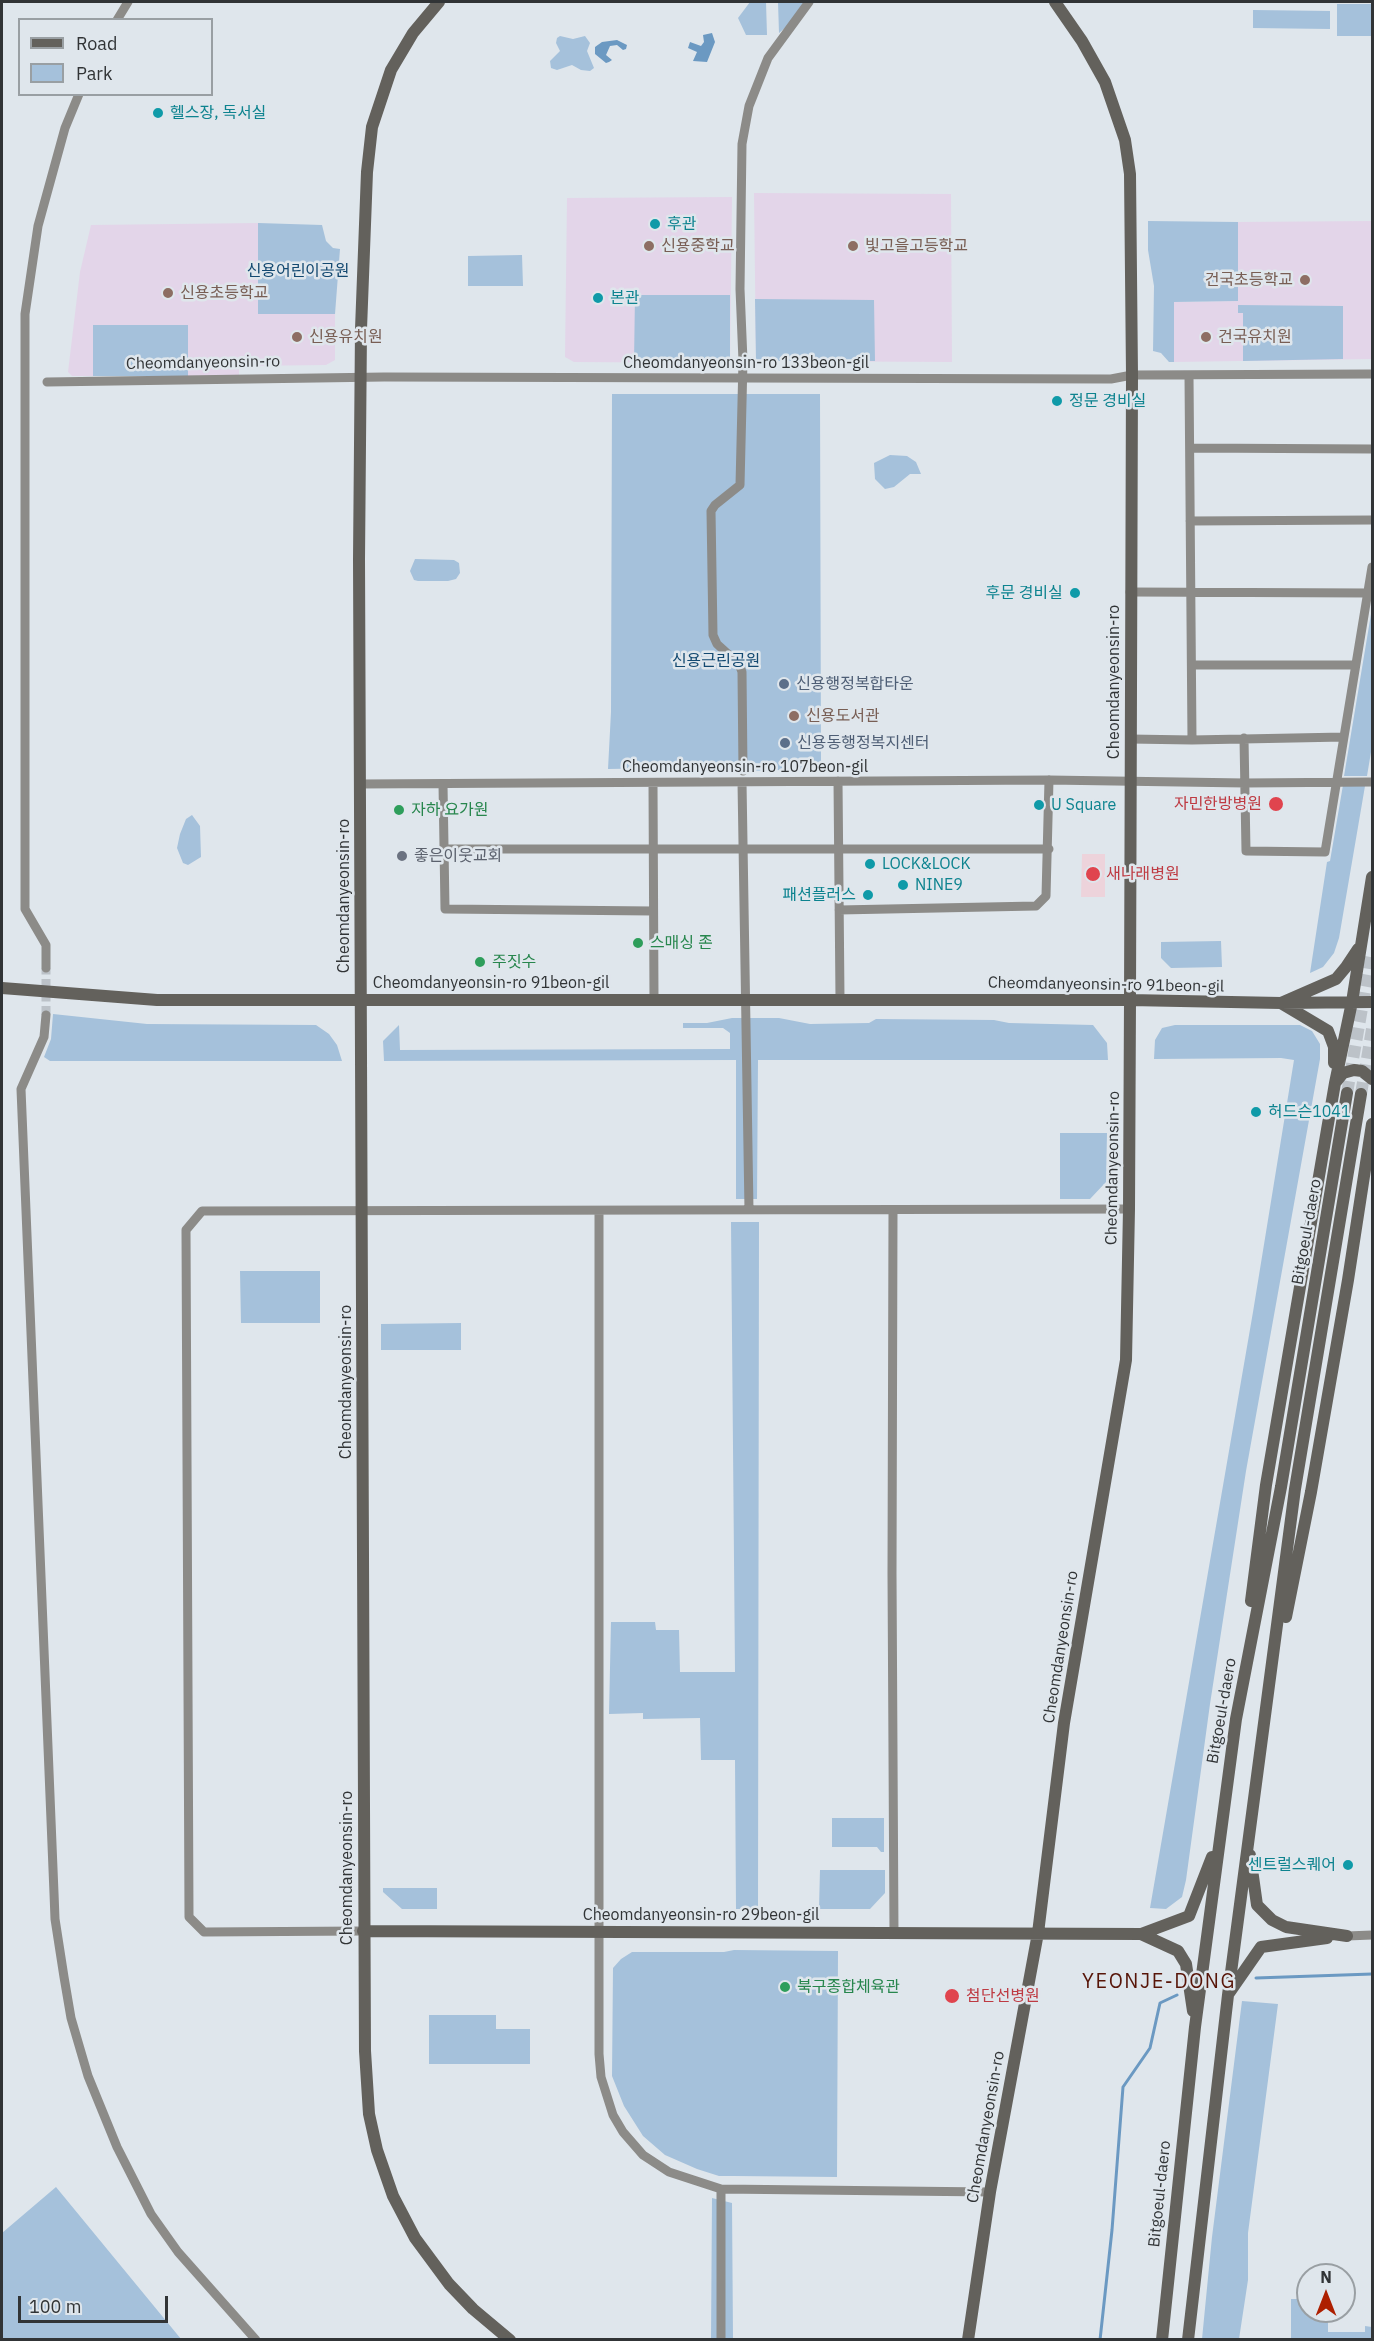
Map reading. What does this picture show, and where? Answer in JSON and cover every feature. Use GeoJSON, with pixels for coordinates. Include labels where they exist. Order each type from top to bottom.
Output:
{"type":"FeatureCollection","features":[{"type":"Feature","properties":{"kind":"street"},"geometry":{"type":"LineString","coordinates":[[118,18],[128,2]]}},
{"type":"Feature","properties":{"kind":"street","name":"Cheomdanyeonsin-ro"},"geometry":{"type":"LineString","coordinates":[[440,2],[413,33],[391,70],[372,127],[367,172],[360,378],[360,1000],[365,2051],[369,2114],[377,2150],[393,2196],[416,2238],[449,2284],[473,2309],[510,2340]]}},
{"type":"Feature","properties":{"kind":"street"},"geometry":{"type":"LineString","coordinates":[[743,771],[742,672],[739,664],[717,644],[713,634],[711,511],[740,485],[742,144],[749,106],[768,58],[809,2]]}},
{"type":"Feature","properties":{"kind":"street","name":"Cheomdanyeonsin-ro"},"geometry":{"type":"LineString","coordinates":[[968,2340],[990,2192],[1038,1933],[1064,1723],[1126,1360],[1130,1209],[1131,189],[1125,140],[1105,82],[1083,41],[1055,2]]}},
{"type":"Feature","properties":{"kind":"street"},"geometry":{"type":"LineString","coordinates":[[46,968],[46,945],[25,909],[25,314],[40,216],[65,128],[78,96]]}},
{"type":"Feature","properties":{"kind":"street","name":"Cheomdanyeonsin-ro 133beon-gil"},"geometry":{"type":"LineString","coordinates":[[360,378],[1111,379],[1132,375],[1372,374]]}},
{"type":"Feature","properties":{"kind":"street"},"geometry":{"type":"LineString","coordinates":[[1189,376],[1192,740]]}},
{"type":"Feature","properties":{"kind":"street","name":"Cheomdanyeonsin-ro"},"geometry":{"type":"LineString","coordinates":[[47,382],[360,378]]}},
{"type":"Feature","properties":{"kind":"street"},"geometry":{"type":"LineString","coordinates":[[1190,448],[1372,449]]}},
{"type":"Feature","properties":{"kind":"street"},"geometry":{"type":"LineString","coordinates":[[1190,521],[1372,520]]}},
{"type":"Feature","properties":{"kind":"street"},"geometry":{"type":"LineString","coordinates":[[1244,738],[1246,851],[1325,852],[1372,567]]}},
{"type":"Feature","properties":{"kind":"street"},"geometry":{"type":"LineString","coordinates":[[1130,592],[1368,593]]}},
{"type":"Feature","properties":{"kind":"street"},"geometry":{"type":"LineString","coordinates":[[1192,665],[1355,665]]}},
{"type":"Feature","properties":{"kind":"street"},"geometry":{"type":"LineString","coordinates":[[1130,740],[1344,737]]}},
{"type":"Feature","properties":{"kind":"street"},"geometry":{"type":"LineString","coordinates":[[839,910],[1036,906],[1047,896],[1048,780]]}},
{"type":"Feature","properties":{"kind":"street","name":"Cheomdanyeonsin-ro 107beon-gil"},"geometry":{"type":"LineString","coordinates":[[360,784],[1048,780],[1372,782]]}},
{"type":"Feature","properties":{"kind":"street"},"geometry":{"type":"LineString","coordinates":[[741,782],[748,1210]]}},
{"type":"Feature","properties":{"kind":"street"},"geometry":{"type":"LineString","coordinates":[[838,782],[840,999]]}},
{"type":"Feature","properties":{"kind":"street"},"geometry":{"type":"LineString","coordinates":[[653,783],[654,999]]}},
{"type":"Feature","properties":{"kind":"street"},"geometry":{"type":"LineString","coordinates":[[442,784],[445,909],[653,911]]}},
{"type":"Feature","properties":{"kind":"street"},"geometry":{"type":"LineString","coordinates":[[444,849],[1048,849]]}},
{"type":"Feature","properties":{"kind":"street"},"geometry":{"type":"LineString","coordinates":[[1236,1719],[1266,1485],[1335,1083],[1367,940],[1366,918],[1372,877]]}},
{"type":"Feature","properties":{"kind":"street"},"geometry":{"type":"LineString","coordinates":[[1281,1004],[1336,980],[1367,940]]}},
{"type":"Feature","properties":{"kind":"street","name":"Cheomdanyeonsin-ro 91beon-gil"},"geometry":{"type":"LineString","coordinates":[[2,988],[157,1000],[1130,1000],[1281,1004],[1372,1002]]}},
{"type":"Feature","properties":{"kind":"street"},"geometry":{"type":"LineString","coordinates":[[1281,1004],[1328,1031],[1334,1047],[1335,1083]]}},
{"type":"Feature","properties":{"kind":"street"},"geometry":{"type":"LineString","coordinates":[[46,1015],[44,1038],[21,1089],[53,1882],[64,1977],[71,2018],[88,2076],[117,2147],[151,2214],[178,2252],[256,2340]]}},
{"type":"Feature","properties":{"kind":"street"},"geometry":{"type":"LineString","coordinates":[[1335,1083],[1343,1073],[1354,1070],[1362,1071],[1372,1079]]}},
{"type":"Feature","properties":{"kind":"street","name":"Bitgoeul-daero"},"geometry":{"type":"LineString","coordinates":[[1161,2340],[1195,2027],[1236,1719],[1281,1487],[1347,1092]]}},
{"type":"Feature","properties":{"kind":"street","name":"Bitgoeul-daero"},"geometry":{"type":"LineString","coordinates":[[1188,2340],[1228,1995],[1295,1489],[1361,1094]]}},
{"type":"Feature","properties":{"kind":"street"},"geometry":{"type":"LineString","coordinates":[[1264,1724],[1311,1492],[1372,1125]]}},
{"type":"Feature","properties":{"kind":"street"},"geometry":{"type":"LineString","coordinates":[[363,1931],[204,1932],[189,1917],[186,1230],[202,1211],[599,1212],[1130,1209]]}},
{"type":"Feature","properties":{"kind":"street"},"geometry":{"type":"LineString","coordinates":[[893,1210],[894,1933]]}},
{"type":"Feature","properties":{"kind":"street"},"geometry":{"type":"LineString","coordinates":[[599,1212],[599,2054],[601,2077],[613,2115],[623,2132],[643,2155],[684,2179],[721,2189],[990,2192]]}},
{"type":"Feature","properties":{"kind":"street"},"geometry":{"type":"LineString","coordinates":[[1141,1934],[1189,1916],[1220,1835]]}},
{"type":"Feature","properties":{"kind":"street"},"geometry":{"type":"LineString","coordinates":[[1248,1837],[1257,1905],[1272,1920],[1286,1927],[1347,1936]]}},
{"type":"Feature","properties":{"kind":"street","name":"Cheomdanyeonsin-ro 29beon-gil"},"geometry":{"type":"LineString","coordinates":[[363,1931],[1141,1934]]}},
{"type":"Feature","properties":{"kind":"street"},"geometry":{"type":"LineString","coordinates":[[1141,1934],[1178,1951],[1186,1964],[1195,2027]]}},
{"type":"Feature","properties":{"kind":"street"},"geometry":{"type":"LineString","coordinates":[[1228,1995],[1261,1947],[1372,1935]]}},
{"type":"Feature","properties":{"kind":"street"},"geometry":{"type":"LineString","coordinates":[[721,2189],[721,2340]]}},
{"type":"Feature","properties":{"kind":"shaded area"},"geometry":{"type":"Polygon","coordinates":[[[712,33],[715,42],[707,62],[693,61],[697,52],[688,48],[690,42],[701,46],[704,42],[703,35],[712,33]]]}},
{"type":"Feature","properties":{"kind":"shaded area"},"geometry":{"type":"Polygon","coordinates":[[[617,40],[627,45],[626,49],[623,50],[617,45],[610,46],[606,55],[612,60],[609,62],[606,63],[595,54],[595,47],[602,42],[617,40]]]}},
{"type":"Feature","properties":{"kind":"shaded area","name":"빛고을고등학교"},"geometry":{"type":"Polygon","coordinates":[[[754,193],[951,194],[952,362],[756,361],[754,193]]]}},
{"type":"Feature","properties":{"kind":"shaded area","name":"신용중학교"},"geometry":{"type":"Polygon","coordinates":[[[732,197],[730,363],[574,362],[565,357],[567,198],[732,197]]]}},
{"type":"Feature","properties":{"kind":"shaded area","name":"건국초등학교"},"geometry":{"type":"Polygon","coordinates":[[[1372,221],[1372,359],[1174,362],[1174,302],[1238,301],[1238,222],[1372,221]]]}},
{"type":"Feature","properties":{"kind":"shaded area","name":"신용초등학교"},"geometry":{"type":"Polygon","coordinates":[[[258,223],[258,314],[335,314],[335,360],[326,365],[239,366],[239,376],[72,376],[68,372],[80,272],[91,225],[258,223]]]}},
{"type":"Feature","properties":{"kind":"shaded area","name":"새나래병원"},"geometry":{"type":"Polygon","coordinates":[[[1082,854],[1105,854],[1105,897],[1081,897],[1082,854]]]}},
{"type":"Feature","properties":{"kind":"green space"},"geometry":{"type":"Polygon","coordinates":[[[750,2],[766,2],[767,35],[746,35],[738,18],[750,2]]]}},
{"type":"Feature","properties":{"kind":"green space"},"geometry":{"type":"Polygon","coordinates":[[[778,2],[815,2],[779,33],[778,2]]]}},
{"type":"Feature","properties":{"kind":"green space"},"geometry":{"type":"Polygon","coordinates":[[[1337,4],[1372,4],[1372,36],[1337,36],[1337,4]]]}},
{"type":"Feature","properties":{"kind":"green space"},"geometry":{"type":"Polygon","coordinates":[[[1253,10],[1330,11],[1330,29],[1253,28],[1253,10]]]}},
{"type":"Feature","properties":{"kind":"green space"},"geometry":{"type":"Polygon","coordinates":[[[560,36],[573,39],[585,36],[590,43],[587,51],[594,68],[590,71],[581,70],[572,65],[557,70],[551,68],[550,61],[560,51],[556,43],[560,36]]]}},
{"type":"Feature","properties":{"kind":"green space"},"geometry":{"type":"Polygon","coordinates":[[[1148,221],[1238,222],[1238,301],[1174,302],[1174,362],[1169,362],[1161,353],[1153,351],[1154,286],[1148,250],[1148,221]]]}},
{"type":"Feature","properties":{"kind":"green space","name":"신용어린이공원"},"geometry":{"type":"Polygon","coordinates":[[[258,223],[322,225],[326,241],[333,248],[340,249],[335,314],[258,314],[258,223]]]}},
{"type":"Feature","properties":{"kind":"green space"},"geometry":{"type":"Polygon","coordinates":[[[522,255],[523,286],[468,286],[468,256],[522,255]]]}},
{"type":"Feature","properties":{"kind":"green space"},"geometry":{"type":"Polygon","coordinates":[[[635,295],[730,295],[730,363],[634,362],[635,295]]]}},
{"type":"Feature","properties":{"kind":"green space"},"geometry":{"type":"Polygon","coordinates":[[[755,299],[874,300],[875,361],[756,361],[755,299]]]}},
{"type":"Feature","properties":{"kind":"green space"},"geometry":{"type":"Polygon","coordinates":[[[1238,305],[1343,306],[1343,359],[1243,361],[1243,313],[1238,313],[1238,305]]]}},
{"type":"Feature","properties":{"kind":"green space"},"geometry":{"type":"Polygon","coordinates":[[[93,325],[188,325],[188,376],[93,376],[93,325]]]}},
{"type":"Feature","properties":{"kind":"green space","name":"신용근린공원"},"geometry":{"type":"Polygon","coordinates":[[[612,394],[820,394],[821,769],[743,771],[723,767],[608,769],[611,712],[612,394]]]}},
{"type":"Feature","properties":{"kind":"green space"},"geometry":{"type":"Polygon","coordinates":[[[890,455],[907,456],[916,462],[921,474],[910,474],[894,487],[885,489],[875,479],[874,463],[890,455]]]}},
{"type":"Feature","properties":{"kind":"green space"},"geometry":{"type":"Polygon","coordinates":[[[415,559],[454,560],[459,563],[460,573],[456,579],[448,581],[414,580],[410,571],[415,559]]]}},
{"type":"Feature","properties":{"kind":"green space"},"geometry":{"type":"Polygon","coordinates":[[[1372,608],[1372,746],[1367,776],[1344,776],[1372,608]]]}},
{"type":"Feature","properties":{"kind":"green space"},"geometry":{"type":"Polygon","coordinates":[[[1343,785],[1365,786],[1339,938],[1334,953],[1323,967],[1310,973],[1327,862],[1330,861],[1343,785]]]}},
{"type":"Feature","properties":{"kind":"green space"},"geometry":{"type":"Polygon","coordinates":[[[192,815],[200,826],[201,857],[188,865],[183,863],[177,848],[186,819],[192,815]]]}},
{"type":"Feature","properties":{"kind":"green space"},"geometry":{"type":"Polygon","coordinates":[[[1221,941],[1222,967],[1171,968],[1161,958],[1161,942],[1221,941]]]}},
{"type":"Feature","properties":{"kind":"green space"},"geometry":{"type":"Polygon","coordinates":[[[53,1014],[147,1024],[316,1025],[329,1034],[337,1045],[342,1061],[50,1061],[44,1057],[51,1039],[53,1014]]]}},
{"type":"Feature","properties":{"kind":"green space"},"geometry":{"type":"Polygon","coordinates":[[[732,1018],[779,1018],[810,1024],[869,1023],[876,1019],[994,1020],[1009,1023],[1093,1025],[1107,1043],[1108,1060],[758,1060],[757,1199],[736,1199],[736,1060],[384,1061],[383,1041],[399,1025],[400,1050],[730,1049],[730,1033],[723,1028],[683,1028],[683,1023],[707,1023],[732,1018]]]}},
{"type":"Feature","properties":{"kind":"green space"},"geometry":{"type":"Polygon","coordinates":[[[1175,1025],[1300,1025],[1312,1031],[1320,1044],[1320,1059],[1246,1471],[1186,1880],[1182,1897],[1166,1909],[1150,1908],[1294,1060],[1281,1058],[1154,1059],[1155,1040],[1162,1028],[1175,1025]]]}},
{"type":"Feature","properties":{"kind":"green space"},"geometry":{"type":"Polygon","coordinates":[[[1060,1133],[1107,1133],[1106,1182],[1090,1199],[1060,1199],[1060,1133]]]}},
{"type":"Feature","properties":{"kind":"green space"},"geometry":{"type":"Polygon","coordinates":[[[731,1222],[759,1222],[758,1909],[736,1909],[735,1760],[701,1760],[700,1718],[643,1719],[643,1713],[609,1714],[611,1622],[655,1622],[656,1630],[679,1630],[680,1672],[735,1672],[731,1222]]]}},
{"type":"Feature","properties":{"kind":"green space"},"geometry":{"type":"Polygon","coordinates":[[[240,1271],[320,1271],[320,1323],[241,1323],[240,1271]]]}},
{"type":"Feature","properties":{"kind":"green space"},"geometry":{"type":"Polygon","coordinates":[[[461,1323],[461,1350],[381,1350],[381,1324],[461,1323]]]}},
{"type":"Feature","properties":{"kind":"green space"},"geometry":{"type":"Polygon","coordinates":[[[832,1818],[884,1818],[884,1852],[877,1847],[832,1847],[832,1818]]]}},
{"type":"Feature","properties":{"kind":"green space"},"geometry":{"type":"Polygon","coordinates":[[[820,1870],[885,1870],[885,1893],[870,1909],[819,1909],[820,1870]]]}},
{"type":"Feature","properties":{"kind":"green space"},"geometry":{"type":"Polygon","coordinates":[[[383,1888],[437,1888],[437,1909],[402,1909],[383,1892],[383,1888]]]}},
{"type":"Feature","properties":{"kind":"green space"},"geometry":{"type":"Polygon","coordinates":[[[734,1950],[838,1951],[837,2177],[719,2176],[697,2169],[665,2155],[643,2136],[624,2106],[612,2076],[613,1968],[632,1952],[724,1952],[734,1950]]]}},
{"type":"Feature","properties":{"kind":"green space"},"geometry":{"type":"Polygon","coordinates":[[[1242,2001],[1278,2004],[1248,2233],[1248,2280],[1239,2339],[1202,2339],[1212,2237],[1242,2001]]]}},
{"type":"Feature","properties":{"kind":"green space"},"geometry":{"type":"Polygon","coordinates":[[[429,2015],[496,2015],[496,2029],[530,2029],[530,2064],[429,2064],[429,2015]]]}},
{"type":"Feature","properties":{"kind":"green space"},"geometry":{"type":"Polygon","coordinates":[[[56,2187],[181,2339],[2,2339],[2,2233],[56,2187]]]}},
{"type":"Feature","properties":{"kind":"green space"},"geometry":{"type":"Polygon","coordinates":[[[712,2198],[732,2203],[733,2339],[711,2340],[712,2198]]]}},
{"type":"Feature","properties":{"kind":"green space"},"geometry":{"type":"Polygon","coordinates":[[[1291,2299],[1296,2299],[1296,2323],[1328,2323],[1328,2332],[1365,2332],[1365,2326],[1372,2327],[1372,2339],[1291,2339],[1291,2299]]]}},
{"type":"Feature","properties":{"kind":"waterway"},"geometry":{"type":"LineString","coordinates":[[1256,1978],[1372,1974]]}},
{"type":"Feature","properties":{"kind":"waterway"},"geometry":{"type":"LineString","coordinates":[[1100,2340],[1112,2230],[1123,2087],[1150,2048],[1160,2003],[1177,1995]]}},
{"type":"Feature","properties":{"kind":"tunnel"},"geometry":{"type":"LineString","coordinates":[[1347,1093],[1372,952]]}},
{"type":"Feature","properties":{"kind":"tunnel"},"geometry":{"type":"LineString","coordinates":[[46,968],[46,1015]]}},
{"type":"Feature","properties":{"kind":"tunnel"},"geometry":{"type":"LineString","coordinates":[[1361,1094],[1372,1029]]}},
{"type":"Feature","properties":{"kind":"place","name":"헬스장, 독서실"},"geometry":{"type":"Point","coordinates":[158,113]}},
{"type":"Feature","properties":{"kind":"place","name":"후관"},"geometry":{"type":"Point","coordinates":[655,224]}},
{"type":"Feature","properties":{"kind":"place","name":"신용중학교"},"geometry":{"type":"Point","coordinates":[649,246]}},
{"type":"Feature","properties":{"kind":"place","name":"빛고을고등학교"},"geometry":{"type":"Point","coordinates":[853,246]}},
{"type":"Feature","properties":{"kind":"place","name":"건국초등학교"},"geometry":{"type":"Point","coordinates":[1305,280]}},
{"type":"Feature","properties":{"kind":"place","name":"신용초등학교"},"geometry":{"type":"Point","coordinates":[168,293]}},
{"type":"Feature","properties":{"kind":"place","name":"본관"},"geometry":{"type":"Point","coordinates":[598,298]}},
{"type":"Feature","properties":{"kind":"place","name":"신용유치원"},"geometry":{"type":"Point","coordinates":[297,337]}},
{"type":"Feature","properties":{"kind":"place","name":"건국유치원"},"geometry":{"type":"Point","coordinates":[1206,337]}},
{"type":"Feature","properties":{"kind":"place","name":"정문 경비실"},"geometry":{"type":"Point","coordinates":[1057,401]}},
{"type":"Feature","properties":{"kind":"place","name":"후문 경비실"},"geometry":{"type":"Point","coordinates":[1075,593]}},
{"type":"Feature","properties":{"kind":"place","name":"신용행정복합타운"},"geometry":{"type":"Point","coordinates":[784,684]}},
{"type":"Feature","properties":{"kind":"place","name":"신용도서관"},"geometry":{"type":"Point","coordinates":[794,716]}},
{"type":"Feature","properties":{"kind":"place","name":"신용동행정복지센터"},"geometry":{"type":"Point","coordinates":[785,743]}},
{"type":"Feature","properties":{"kind":"place","name":"자민한방병원"},"geometry":{"type":"Point","coordinates":[1276,804]}},
{"type":"Feature","properties":{"kind":"place","name":"U Square"},"geometry":{"type":"Point","coordinates":[1039,805]}},
{"type":"Feature","properties":{"kind":"place","name":"자하 요가원"},"geometry":{"type":"Point","coordinates":[399,810]}},
{"type":"Feature","properties":{"kind":"place","name":"좋은이웃교회"},"geometry":{"type":"Point","coordinates":[402,856]}},
{"type":"Feature","properties":{"kind":"place","name":"LOCK&LOCK"},"geometry":{"type":"Point","coordinates":[870,864]}},
{"type":"Feature","properties":{"kind":"place","name":"새나래병원"},"geometry":{"type":"Point","coordinates":[1093,874]}},
{"type":"Feature","properties":{"kind":"place","name":"NINE9"},"geometry":{"type":"Point","coordinates":[903,885]}},
{"type":"Feature","properties":{"kind":"place","name":"패션플러스"},"geometry":{"type":"Point","coordinates":[868,895]}},
{"type":"Feature","properties":{"kind":"place","name":"스매싱 존"},"geometry":{"type":"Point","coordinates":[638,943]}},
{"type":"Feature","properties":{"kind":"place","name":"주짓수"},"geometry":{"type":"Point","coordinates":[480,962]}},
{"type":"Feature","properties":{"kind":"place","name":"허드슨1041"},"geometry":{"type":"Point","coordinates":[1256,1112]}},
{"type":"Feature","properties":{"kind":"place","name":"센트럴스퀘어"},"geometry":{"type":"Point","coordinates":[1348,1865]}},
{"type":"Feature","properties":{"kind":"place","name":"북구종합체육관"},"geometry":{"type":"Point","coordinates":[785,1987]}},
{"type":"Feature","properties":{"kind":"place","name":"첨단선병원"},"geometry":{"type":"Point","coordinates":[952,1996]}},
{"type":"Feature","properties":{"kind":"district","name":"YEONJE-DONG"},"geometry":{"type":"Point","coordinates":[1159,1982]}}]}
